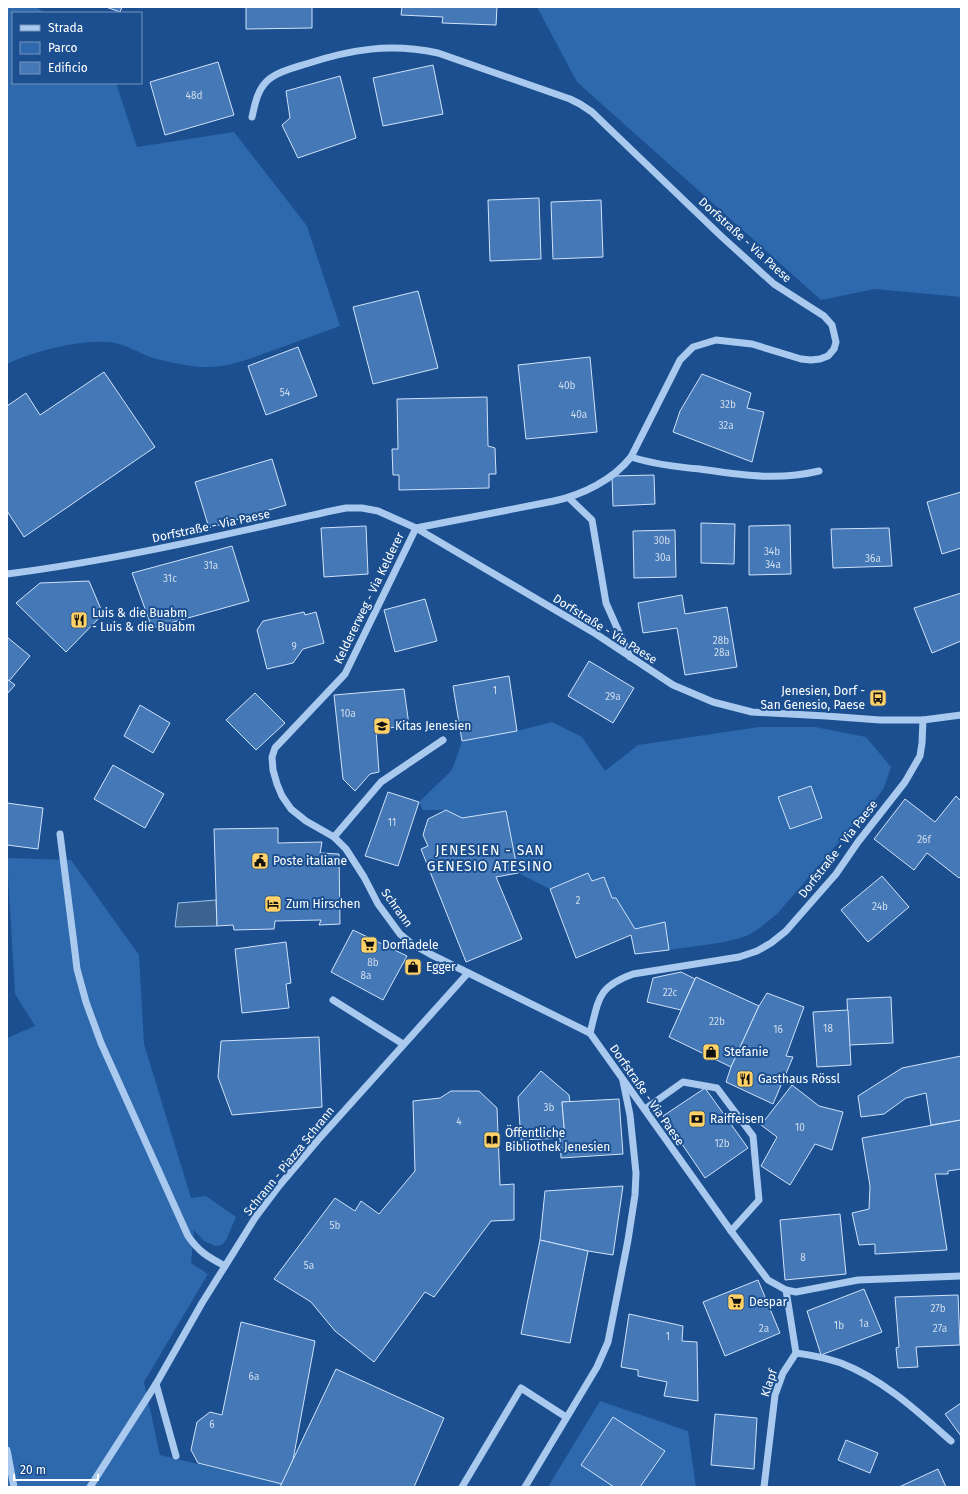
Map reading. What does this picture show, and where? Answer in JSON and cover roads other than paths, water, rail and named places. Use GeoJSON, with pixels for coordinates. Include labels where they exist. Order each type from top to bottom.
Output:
{"type":"FeatureCollection","features":[{"type":"Feature","properties":{"kind":"street","name":"Dorfstraße - Via Paese"},"geometry":{"type":"LineString","coordinates":[[252,117],[258,92],[267,81],[278,74],[334,55],[380,48],[416,49],[438,53],[570,99],[592,112],[721,236],[774,284],[824,316],[832,325],[836,342],[834,349],[828,356],[820,359],[801,359],[752,344],[716,340],[693,347],[680,360],[631,458],[624,466],[602,481],[568,498],[416,528]]}},
{"type":"Feature","properties":{"kind":"street"},"geometry":{"type":"LineString","coordinates":[[631,458],[649,463],[772,477],[792,476],[819,471]]}},
{"type":"Feature","properties":{"kind":"street"},"geometry":{"type":"LineString","coordinates":[[568,498],[592,520],[606,603],[630,657]]}},
{"type":"Feature","properties":{"kind":"street","name":"Dorfstraße - Via Paese"},"geometry":{"type":"LineString","coordinates":[[7,574],[70,565],[182,544],[346,508],[362,508],[378,511],[416,528],[596,634],[673,685],[691,694],[713,702],[752,712],[880,720],[923,720],[920,756],[906,782],[858,842],[836,874],[786,930],[771,943],[757,951],[739,957],[633,974],[618,979],[606,988],[599,1000],[590,1033],[731,1231],[768,1280],[786,1290],[796,1292],[858,1280],[961,1276]]}},
{"type":"Feature","properties":{"kind":"street","name":"Keldererweg - Via Kelderer"},"geometry":{"type":"LineString","coordinates":[[273,770],[272,757],[274,748],[345,674],[416,528]]}},
{"type":"Feature","properties":{"kind":"street"},"geometry":{"type":"LineString","coordinates":[[923,720],[961,715]]}},
{"type":"Feature","properties":{"kind":"street"},"geometry":{"type":"LineString","coordinates":[[334,837],[381,782],[443,740]]}},
{"type":"Feature","properties":{"kind":"street","name":"Schrann"},"geometry":{"type":"LineString","coordinates":[[273,770],[279,790],[291,809],[306,821],[334,837],[346,849],[378,904],[400,934],[412,944],[590,1033]]}},
{"type":"Feature","properties":{"kind":"street"},"geometry":{"type":"LineString","coordinates":[[60,834],[77,969],[86,1002],[101,1043],[188,1236],[194,1245],[205,1255],[225,1266]]}},
{"type":"Feature","properties":{"kind":"street","name":"Schrann - Piazza Schrann"},"geometry":{"type":"LineString","coordinates":[[90,1487],[156,1384],[202,1303],[255,1218],[318,1140],[468,973]]}},
{"type":"Feature","properties":{"kind":"street"},"geometry":{"type":"LineString","coordinates":[[334,1000],[403,1044]]}},
{"type":"Feature","properties":{"kind":"street"},"geometry":{"type":"LineString","coordinates":[[525,1487],[597,1367],[605,1348],[628,1240],[635,1195],[636,1173],[630,1115],[622,1079]]}},
{"type":"Feature","properties":{"kind":"street"},"geometry":{"type":"LineString","coordinates":[[644,1109],[684,1082],[716,1088],[753,1136],[759,1200],[731,1231]]}},
{"type":"Feature","properties":{"kind":"street"},"geometry":{"type":"LineString","coordinates":[[786,1290],[796,1353],[817,1356],[840,1363],[892,1390],[951,1441]]}},
{"type":"Feature","properties":{"kind":"street","name":"Klapf"},"geometry":{"type":"LineString","coordinates":[[764,1487],[774,1395],[783,1373],[796,1353]]}},
{"type":"Feature","properties":{"kind":"street"},"geometry":{"type":"LineString","coordinates":[[156,1384],[176,1456]]}},
{"type":"Feature","properties":{"kind":"street"},"geometry":{"type":"LineString","coordinates":[[462,1487],[521,1388],[566,1417]]}},
{"type":"Feature","properties":{"kind":"street"},"geometry":{"type":"LineString","coordinates":[[7,1450],[14,1487]]}},
{"type":"Feature","properties":{"kind":"place","name":"Luis & die Buabm - Luis & die Buabm"},"geometry":{"type":"Point","coordinates":[79,620]}},
{"type":"Feature","properties":{"kind":"place","name":"Jenesien, Dorf - San Genesio, Paese"},"geometry":{"type":"Point","coordinates":[878,698]}},
{"type":"Feature","properties":{"kind":"place","name":"Kitas Jenesien"},"geometry":{"type":"Point","coordinates":[382,726]}},
{"type":"Feature","properties":{"kind":"place","name":"Poste italiane"},"geometry":{"type":"Point","coordinates":[260,861]}},
{"type":"Feature","properties":{"kind":"place","name":"Zum Hirschen"},"geometry":{"type":"Point","coordinates":[273,904]}},
{"type":"Feature","properties":{"kind":"place","name":"Dorfladele"},"geometry":{"type":"Point","coordinates":[369,945]}},
{"type":"Feature","properties":{"kind":"place","name":"Egger"},"geometry":{"type":"Point","coordinates":[413,967]}},
{"type":"Feature","properties":{"kind":"place","name":"Stefanie"},"geometry":{"type":"Point","coordinates":[711,1052]}},
{"type":"Feature","properties":{"kind":"place","name":"Gasthaus Rössl"},"geometry":{"type":"Point","coordinates":[745,1079]}},
{"type":"Feature","properties":{"kind":"place","name":"Raiffeisen"},"geometry":{"type":"Point","coordinates":[697,1119]}},
{"type":"Feature","properties":{"kind":"place","name":"Öffentliche Bibliothek Jenesien"},"geometry":{"type":"Point","coordinates":[492,1140]}},
{"type":"Feature","properties":{"kind":"place","name":"Despar"},"geometry":{"type":"Point","coordinates":[736,1302]}},
{"type":"Feature","properties":{"kind":"district","name":"JENESIEN - SAN GENESIO ATESINO"},"geometry":{"type":"Point","coordinates":[490,858]}}]}
